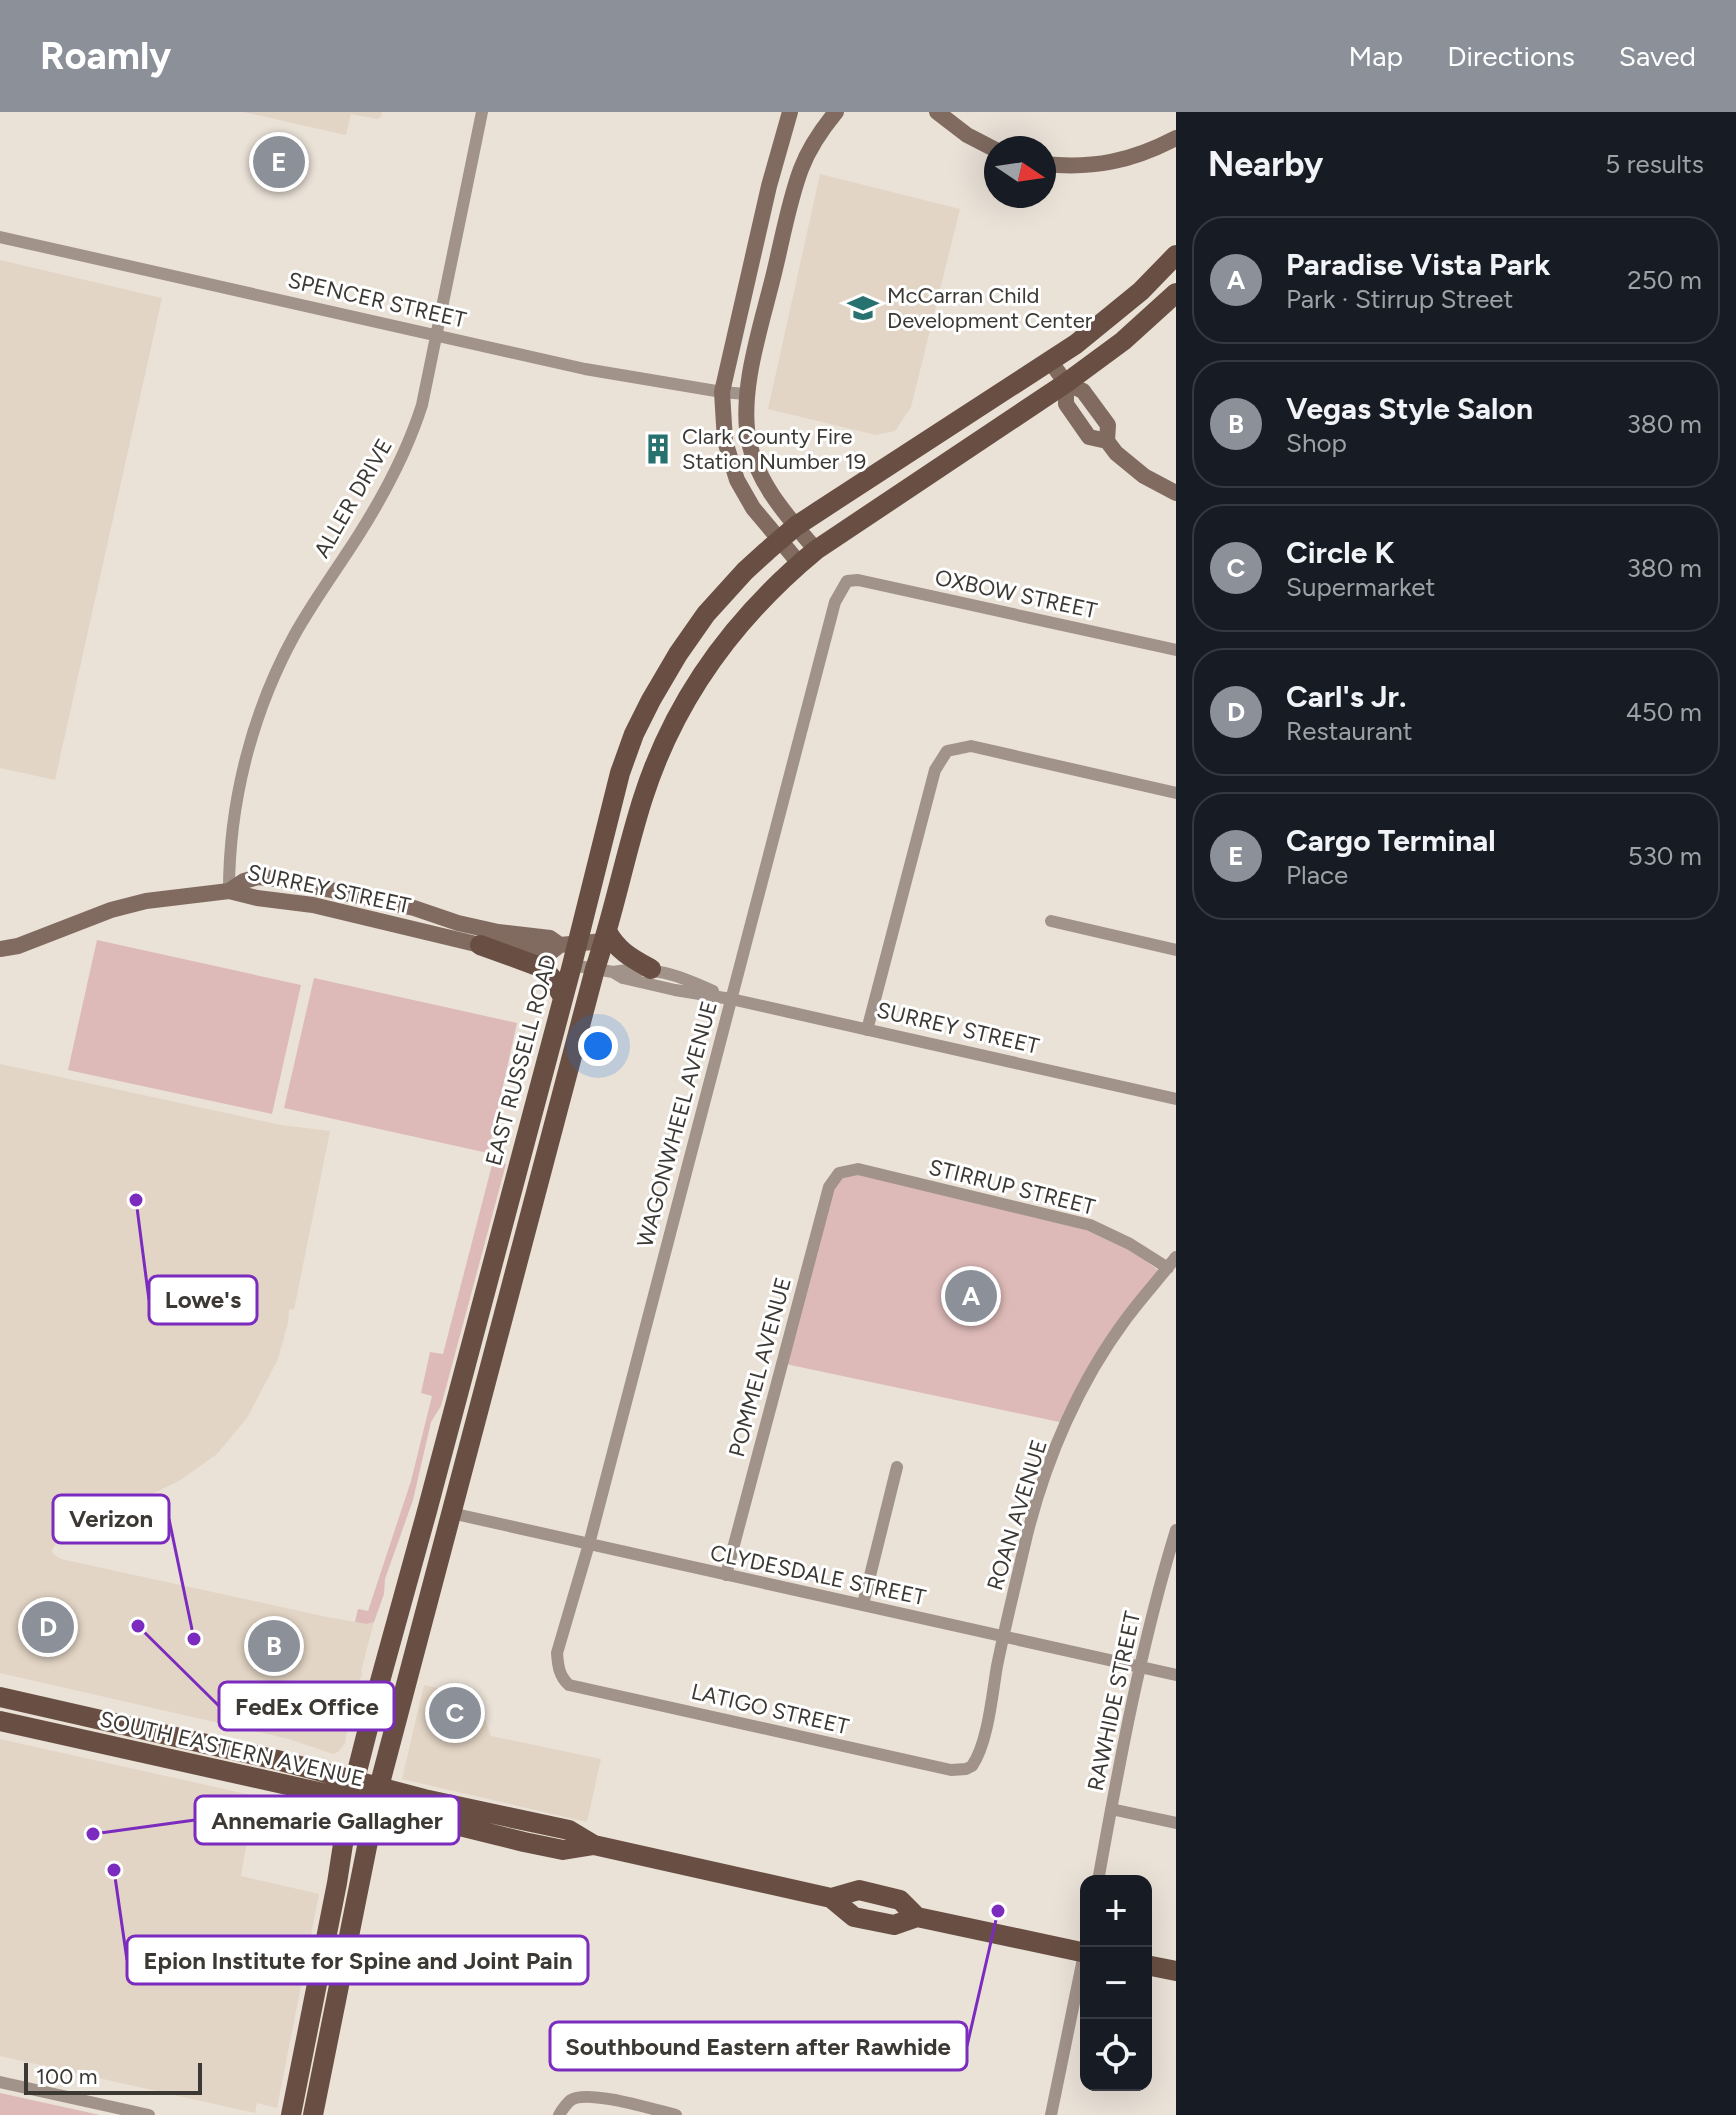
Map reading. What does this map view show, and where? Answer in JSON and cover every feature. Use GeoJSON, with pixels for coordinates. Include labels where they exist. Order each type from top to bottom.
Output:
{"type":"FeatureCollection","features":[{"type":"Feature","properties":{"kind":"main road"},"geometry":{"type":"LineString","coordinates":[[769,186],[779,112]]}},
{"type":"Feature","properties":{"kind":"main road"},"geometry":{"type":"LineString","coordinates":[[790,112],[769,186],[722,392],[725,441],[737,480],[753,508],[799,563]]}},
{"type":"Feature","properties":{"kind":"main road"},"geometry":{"type":"LineString","coordinates":[[816,550],[774,498],[759,473],[749,441],[746,394],[801,167],[819,133],[836,112]]}},
{"type":"Feature","properties":{"kind":"main road"},"geometry":{"type":"LineString","coordinates":[[937,112],[984,144]]}},
{"type":"Feature","properties":{"kind":"main road"},"geometry":{"type":"LineString","coordinates":[[1056,165],[1087,166],[1127,159],[1176,138]]}},
{"type":"Feature","properties":{"kind":"main road","name":"EAST RUSSELL ROAD"},"geometry":{"type":"LineString","coordinates":[[293,2105],[352,1790],[572,965],[569,945],[634,734],[678,654],[706,614],[745,571],[796,526],[1100,326],[1141,291],[1176,255]]}},
{"type":"Feature","properties":{"kind":"main road"},"geometry":{"type":"LineString","coordinates":[[293,2105],[315,2108],[377,1797],[485,1383],[604,970],[606,936],[643,798],[678,714],[707,665],[733,630],[799,563],[1066,383],[1123,341],[1176,293]]}},
{"type":"Feature","properties":{"kind":"main road"},"geometry":{"type":"LineString","coordinates":[[1050,361],[1066,383],[1083,391],[1108,425],[1107,441],[1116,453],[1144,476],[1176,493]]}},
{"type":"Feature","properties":{"kind":"main road","name":"SURREY STREET"},"geometry":{"type":"LineString","coordinates":[[229,891],[244,881],[258,877],[285,880],[414,908],[458,923],[498,932],[550,938],[569,945]]}},
{"type":"Feature","properties":{"kind":"main road","name":"SURREY STREET"},"geometry":{"type":"LineString","coordinates":[[0,949],[18,946],[111,910],[146,901],[229,891],[313,905],[480,945],[551,952],[606,936]]}},
{"type":"Feature","properties":{"kind":"main road"},"geometry":{"type":"LineString","coordinates":[[381,921],[396,913],[444,924],[458,923]]}},
{"type":"Feature","properties":{"kind":"main road"},"geometry":{"type":"LineString","coordinates":[[606,936],[624,953],[651,969]]}},
{"type":"Feature","properties":{"kind":"main road"},"geometry":{"type":"LineString","coordinates":[[480,945],[543,968],[563,997]]}},
{"type":"Feature","properties":{"kind":"main road"},"geometry":{"type":"LineString","coordinates":[[462,1378],[485,1383]]}},
{"type":"Feature","properties":{"kind":"main road","name":"SOUTH EASTERN AVENUE"},"geometry":{"type":"LineString","coordinates":[[0,1697],[277,1760],[352,1790]]}},
{"type":"Feature","properties":{"kind":"main road","name":"SOUTH EASTERN AVENUE"},"geometry":{"type":"LineString","coordinates":[[0,1721],[352,1790],[476,1832],[563,1850],[594,1845],[831,1898],[859,1890],[900,1900],[917,1917],[1080,1950]]}},
{"type":"Feature","properties":{"kind":"main road"},"geometry":{"type":"LineString","coordinates":[[1152,1966],[1176,1971]]}},
{"type":"Feature","properties":{"kind":"street","name":"ALLER DRIVE"},"geometry":{"type":"LineString","coordinates":[[229,891],[229,864],[244,765],[269,688],[295,633],[357,538],[399,465],[422,405],[482,112]]}},
{"type":"Feature","properties":{"kind":"street","name":"SPENCER STREET"},"geometry":{"type":"LineString","coordinates":[[0,237],[585,369],[746,394]]}},
{"type":"Feature","properties":{"kind":"street","name":"OXBOW STREET"},"geometry":{"type":"LineString","coordinates":[[847,581],[858,580],[1176,650]]}},
{"type":"Feature","properties":{"kind":"street","name":"WAGONWHEEL AVENUE"},"geometry":{"type":"LineString","coordinates":[[562,1679],[557,1653],[589,1544],[835,602],[847,581]]}},
{"type":"Feature","properties":{"kind":"street"},"geometry":{"type":"LineString","coordinates":[[867,1030],[935,770],[947,751],[971,746],[1176,793]]}},
{"type":"Feature","properties":{"kind":"street"},"geometry":{"type":"LineString","coordinates":[[1051,921],[1176,950]]}},
{"type":"Feature","properties":{"kind":"street","name":"SURREY STREET"},"geometry":{"type":"LineString","coordinates":[[572,965],[604,970],[651,969],[682,977],[731,999]]}},
{"type":"Feature","properties":{"kind":"street","name":"SURREY STREET"},"geometry":{"type":"LineString","coordinates":[[604,970],[623,978],[675,990],[731,999],[1176,1099]]}},
{"type":"Feature","properties":{"kind":"street","name":"STIRRUP STREET"},"geometry":{"type":"LineString","coordinates":[[839,1173],[858,1169],[1090,1225],[1130,1244],[1168,1268]]}},
{"type":"Feature","properties":{"kind":"street","name":"POMMEL AVENUE"},"geometry":{"type":"LineString","coordinates":[[726,1575],[829,1187],[839,1173]]}},
{"type":"Feature","properties":{"kind":"street","name":"ROAN AVENUE"},"geometry":{"type":"LineString","coordinates":[[972,1766],[982,1746],[1028,1530],[1049,1463],[1094,1369],[1125,1320],[1176,1257]]}},
{"type":"Feature","properties":{"kind":"street"},"geometry":{"type":"LineString","coordinates":[[863,1604],[897,1467]]}},
{"type":"Feature","properties":{"kind":"street","name":"CLYDESDALE STREET"},"geometry":{"type":"LineString","coordinates":[[451,1513],[1176,1675]]}},
{"type":"Feature","properties":{"kind":"street","name":"RAWHIDE STREET"},"geometry":{"type":"LineString","coordinates":[[1099,1875],[1141,1667],[1176,1530]]}},
{"type":"Feature","properties":{"kind":"street","name":"LATIGO STREET"},"geometry":{"type":"LineString","coordinates":[[562,1679],[569,1685],[951,1770],[972,1766]]}},
{"type":"Feature","properties":{"kind":"street"},"geometry":{"type":"LineString","coordinates":[[1111,1809],[1176,1823]]}},
{"type":"Feature","properties":{"kind":"street"},"geometry":{"type":"LineString","coordinates":[[1051,2115],[1080,1979]]}},
{"type":"Feature","properties":{"kind":"street"},"geometry":{"type":"LineString","coordinates":[[0,2082],[149,2115]]}},
{"type":"Feature","properties":{"kind":"street"},"geometry":{"type":"LineString","coordinates":[[559,2115],[569,2101],[581,2097],[595,2097],[676,2115]]}},
{"type":"Feature","properties":{"kind":"shaded area"},"geometry":{"type":"Polygon","coordinates":[[[244,112],[382,112],[377,119],[351,114],[346,135],[244,112]]]}},
{"type":"Feature","properties":{"kind":"shaded area","name":"McCarran Child Development Center"},"geometry":{"type":"Polygon","coordinates":[[[820,174],[960,209],[911,407],[895,431],[876,435],[768,409],[820,174]]]}},
{"type":"Feature","properties":{"kind":"shaded area"},"geometry":{"type":"Polygon","coordinates":[[[0,260],[162,298],[55,780],[0,768],[0,260]]]}},
{"type":"Feature","properties":{"kind":"shaded area"},"geometry":{"type":"Polygon","coordinates":[[[97,940],[301,985],[272,1114],[68,1070],[97,940]]]}},
{"type":"Feature","properties":{"kind":"shaded area"},"geometry":{"type":"Polygon","coordinates":[[[314,978],[517,1023],[488,1153],[284,1108],[314,978]]]}},
{"type":"Feature","properties":{"kind":"shaded area"},"geometry":{"type":"Polygon","coordinates":[[[0,1064],[281,1125],[330,1131],[294,1310],[289,1309],[278,1359],[247,1418],[217,1454],[179,1481],[80,1522],[52,1551],[61,1559],[327,1617],[367,1624],[374,1622],[352,1701],[345,1743],[338,1752],[333,1754],[289,1739],[0,1673],[0,1064]]]}},
{"type":"Feature","properties":{"kind":"shaded area"},"geometry":{"type":"Polygon","coordinates":[[[493,1161],[506,1164],[441,1406],[431,1422],[413,1500],[385,1579],[384,1594],[374,1622],[355,1622],[358,1609],[368,1611],[411,1481],[432,1396],[421,1393],[430,1352],[443,1354],[493,1161]]]}},
{"type":"Feature","properties":{"kind":"shaded area"},"geometry":{"type":"Polygon","coordinates":[[[845,1171],[1057,1219],[1120,1242],[1162,1273],[1064,1423],[781,1363],[830,1182],[845,1171]]]}},
{"type":"Feature","properties":{"kind":"shaded area"},"geometry":{"type":"Polygon","coordinates":[[[424,1685],[477,1697],[491,1736],[601,1759],[587,1822],[402,1779],[424,1685]]]}},
{"type":"Feature","properties":{"kind":"shaded area"},"geometry":{"type":"Polygon","coordinates":[[[0,1739],[255,1796],[241,1876],[319,1894],[277,2108],[257,2103],[255,2113],[0,2056],[0,1739]]]}},
{"type":"Feature","properties":{"kind":"shaded area"},"geometry":{"type":"Polygon","coordinates":[[[0,2093],[100,2115],[0,2115],[0,2093]]]}},
{"type":"Feature","properties":{"kind":"place","name":"Cargo Terminal"},"geometry":{"type":"Point","coordinates":[279,162]}},
{"type":"Feature","properties":{"kind":"place","name":"McCarran Child Development Center"},"geometry":{"type":"Point","coordinates":[863,308]}},
{"type":"Feature","properties":{"kind":"place","name":"Clark County Fire Station Number 19"},"geometry":{"type":"Point","coordinates":[658,449]}},
{"type":"Feature","properties":{"kind":"place","name":"Lowe's"},"geometry":{"type":"Point","coordinates":[136,1200]}},
{"type":"Feature","properties":{"kind":"place","name":"Paradise Vista Park"},"geometry":{"type":"Point","coordinates":[971,1296]}},
{"type":"Feature","properties":{"kind":"place","name":"FedEx Office"},"geometry":{"type":"Point","coordinates":[138,1626]}},
{"type":"Feature","properties":{"kind":"place","name":"Carl's Jr."},"geometry":{"type":"Point","coordinates":[48,1627]}},
{"type":"Feature","properties":{"kind":"place","name":"Verizon"},"geometry":{"type":"Point","coordinates":[194,1639]}},
{"type":"Feature","properties":{"kind":"place","name":"Vegas Style Salon"},"geometry":{"type":"Point","coordinates":[274,1646]}},
{"type":"Feature","properties":{"kind":"place","name":"Circle K"},"geometry":{"type":"Point","coordinates":[455,1713]}},
{"type":"Feature","properties":{"kind":"place","name":"Annemarie Gallagher"},"geometry":{"type":"Point","coordinates":[93,1834]}},
{"type":"Feature","properties":{"kind":"place","name":"Epion Institute for Spine and Joint Pain"},"geometry":{"type":"Point","coordinates":[114,1870]}},
{"type":"Feature","properties":{"kind":"place","name":"Southbound Eastern after Rawhide"},"geometry":{"type":"Point","coordinates":[998,1911]}}]}
